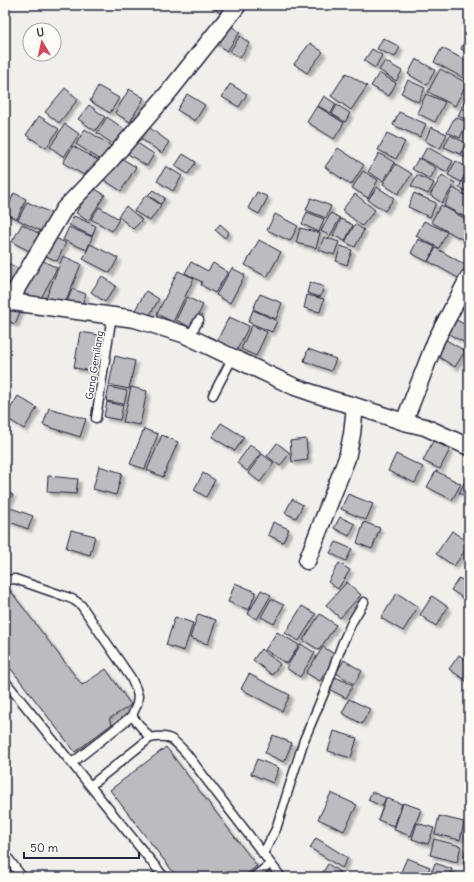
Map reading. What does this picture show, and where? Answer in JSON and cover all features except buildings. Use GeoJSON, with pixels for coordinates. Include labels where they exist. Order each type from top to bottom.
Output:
{"type":"FeatureCollection","features":[{"type":"Feature","properties":{"kind":"street"},"geometry":{"type":"LineString","coordinates":[[238,5],[168,93],[109,162],[64,209],[8,301],[135,319],[189,336],[301,389],[404,422],[425,427],[469,447]]}},
{"type":"Feature","properties":{"kind":"street"},"geometry":{"type":"LineString","coordinates":[[404,422],[436,340],[469,277]]}},
{"type":"Feature","properties":{"kind":"street"},"geometry":{"type":"LineString","coordinates":[[307,561],[347,458],[352,434],[355,406]]}},
{"type":"Feature","properties":{"kind":"lane","name":"Gang Gemilang"},"geometry":{"type":"LineString","coordinates":[[96,418],[112,316]]}},
{"type":"Feature","properties":{"kind":"lane"},"geometry":{"type":"LineString","coordinates":[[189,336],[199,320]]}},
{"type":"Feature","properties":{"kind":"lane"},"geometry":{"type":"LineString","coordinates":[[213,395],[233,357]]}},
{"type":"Feature","properties":{"kind":"lane"},"geometry":{"type":"LineString","coordinates":[[5,580],[15,580],[67,597],[81,605],[131,678],[136,688],[137,704],[132,716],[72,763]]}},
{"type":"Feature","properties":{"kind":"lane"},"geometry":{"type":"LineString","coordinates":[[263,854],[276,829],[304,740],[346,636],[364,602]]}},
{"type":"Feature","properties":{"kind":"lane"},"geometry":{"type":"LineString","coordinates":[[5,681],[164,877]]}},
{"type":"Feature","properties":{"kind":"lane"},"geometry":{"type":"LineString","coordinates":[[132,716],[150,738]]}},
{"type":"Feature","properties":{"kind":"lane"},"geometry":{"type":"LineString","coordinates":[[90,786],[150,738],[161,736],[168,737],[186,753],[281,877]]}},
{"type":"Feature","properties":{"kind":"lane"},"geometry":{"type":"LineString","coordinates":[[5,854],[22,877]]}},
{"type":"Feature","properties":{"kind":"lane"},"geometry":{"type":"LineString","coordinates":[[254,877],[270,864]]}}]}
